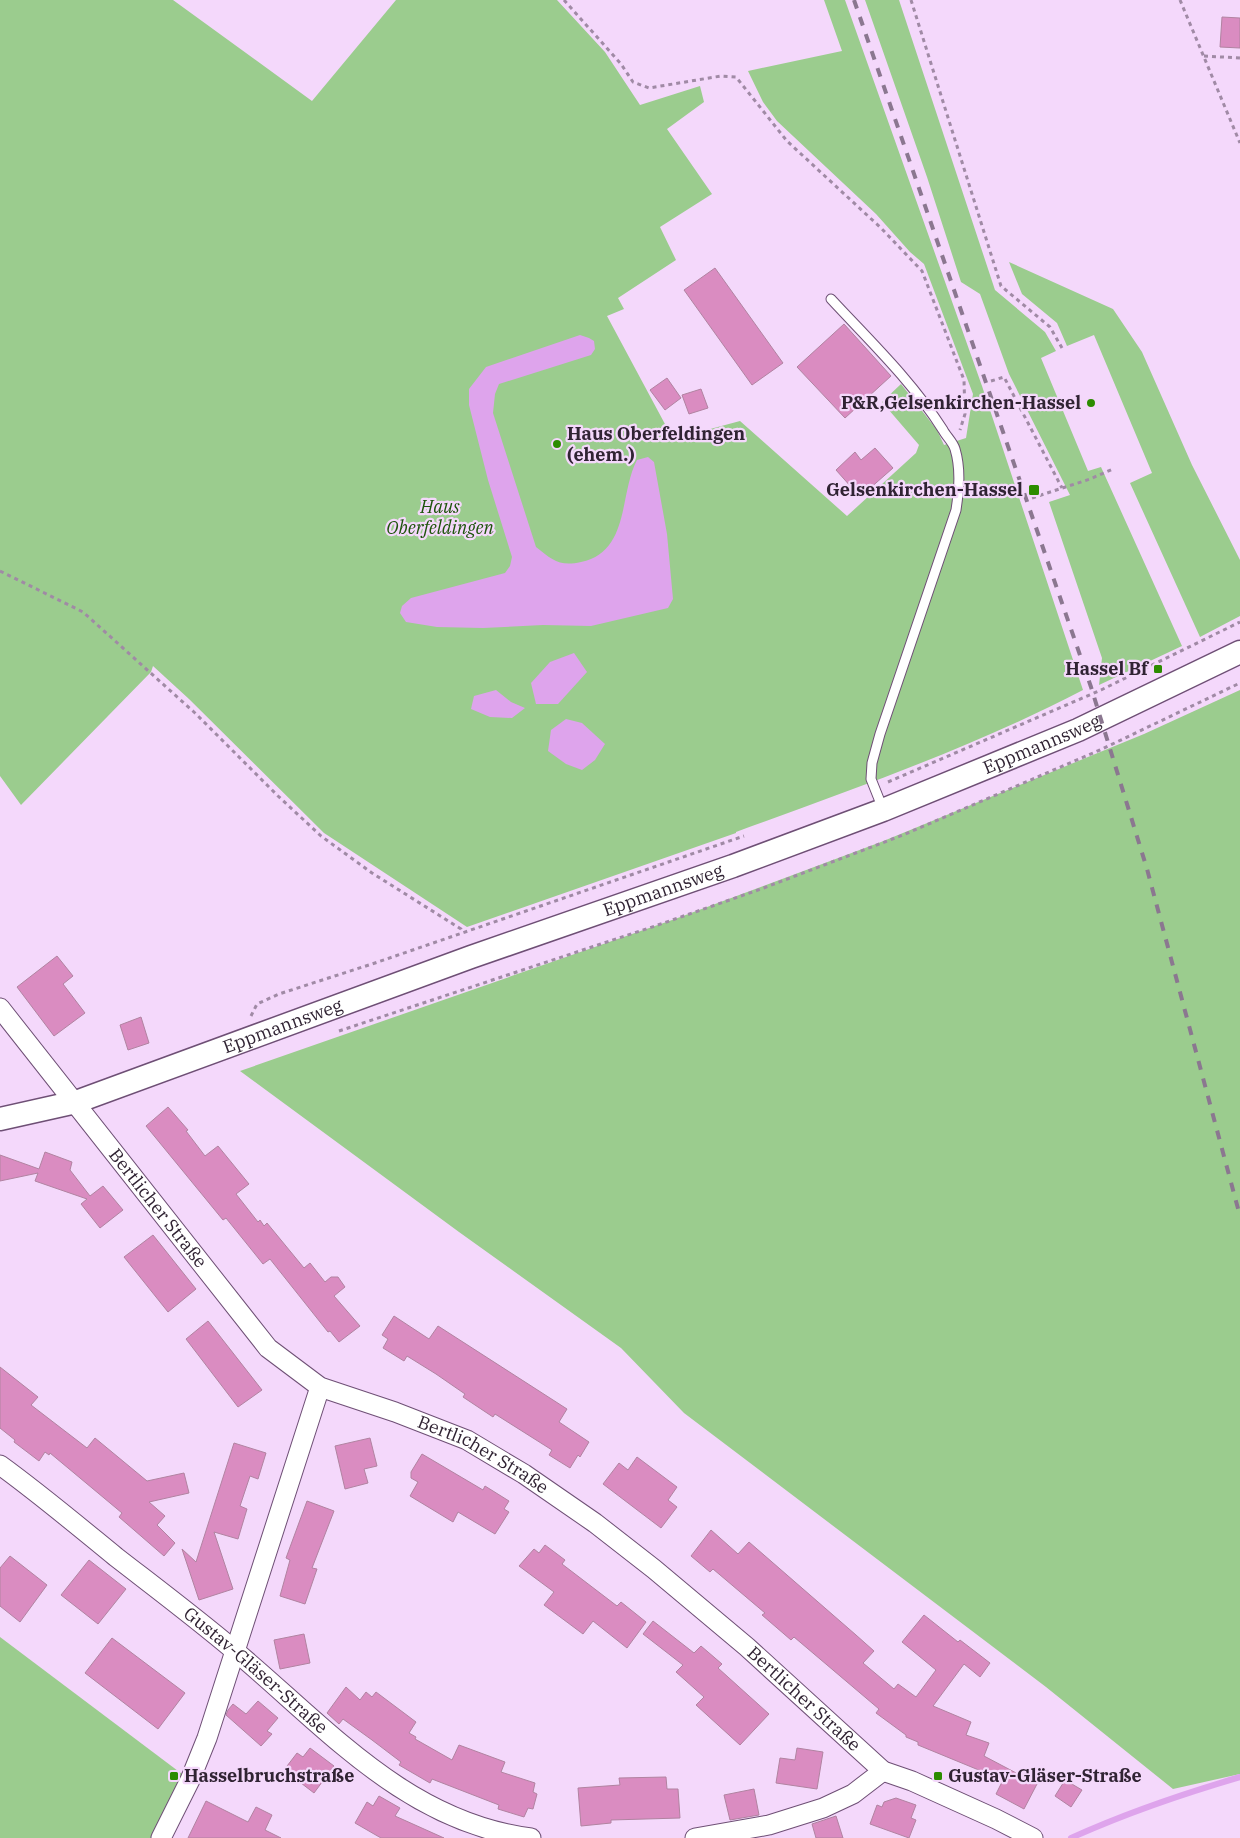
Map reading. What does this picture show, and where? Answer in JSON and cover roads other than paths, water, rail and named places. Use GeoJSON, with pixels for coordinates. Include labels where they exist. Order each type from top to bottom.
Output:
{"type":"FeatureCollection","features":[{"type":"Feature","properties":{"kind":"street","name":"Eppmannsweg"},"geometry":{"type":"LineString","coordinates":[[0,1119],[76,1102],[472,957],[733,866],[883,810],[1078,730],[1240,652]]}},
{"type":"Feature","properties":{"kind":"street","name":"Bertlicher Straße"},"geometry":{"type":"LineString","coordinates":[[0,1008],[268,1348],[320,1387],[395,1412],[467,1440],[524,1474],[595,1523],[654,1569],[747,1647],[883,1770],[954,1800],[1033,1838]]}},
{"type":"Feature","properties":{"kind":"street"},"geometry":{"type":"LineString","coordinates":[[161,1838],[190,1780],[204,1746],[320,1387]]}},
{"type":"Feature","properties":{"kind":"street","name":"Gustav-Gläser-Straße"},"geometry":{"type":"LineString","coordinates":[[0,1465],[235,1651],[361,1762],[416,1799],[467,1823],[508,1835],[531,1838]]}},
{"type":"Feature","properties":{"kind":"street"},"geometry":{"type":"LineString","coordinates":[[695,1838],[769,1825],[823,1808],[853,1794],[883,1770]]}},
{"type":"Feature","properties":{"kind":"lane"},"geometry":{"type":"LineString","coordinates":[[831,299],[892,365],[930,410],[955,447],[959,474],[956,510],[880,734],[872,763],[871,780],[883,810]]}},
{"type":"Feature","properties":{"kind":"waterway"},"geometry":{"type":"LineString","coordinates":[[1071,1838],[1112,1820],[1240,1777]]}},
{"type":"Feature","properties":{"kind":"railway"},"geometry":{"type":"LineString","coordinates":[[854,0],[1091,687],[1147,869],[1240,1216]]}},
{"type":"Feature","properties":{"kind":"place","name":"P&R,Gelsenkirchen-Hassel"},"geometry":{"type":"Point","coordinates":[1091,403]}},
{"type":"Feature","properties":{"kind":"place","name":"Haus Oberfeldingen (ehem.)"},"geometry":{"type":"Point","coordinates":[557,444]}},
{"type":"Feature","properties":{"kind":"place","name":"Gelsenkirchen-Hassel"},"geometry":{"type":"Point","coordinates":[1034,490]}},
{"type":"Feature","properties":{"kind":"place","name":"Hassel Bf"},"geometry":{"type":"Point","coordinates":[1158,669]}},
{"type":"Feature","properties":{"kind":"place","name":"Hasselbruchstraße"},"geometry":{"type":"Point","coordinates":[174,1776]}},
{"type":"Feature","properties":{"kind":"place","name":"Gustav-Gläser-Straße"},"geometry":{"type":"Point","coordinates":[938,1776]}},
{"type":"Feature","properties":{"kind":"park label","name":"Haus Oberfeldingen"},"geometry":{"type":"Point","coordinates":[440,517]}}]}
